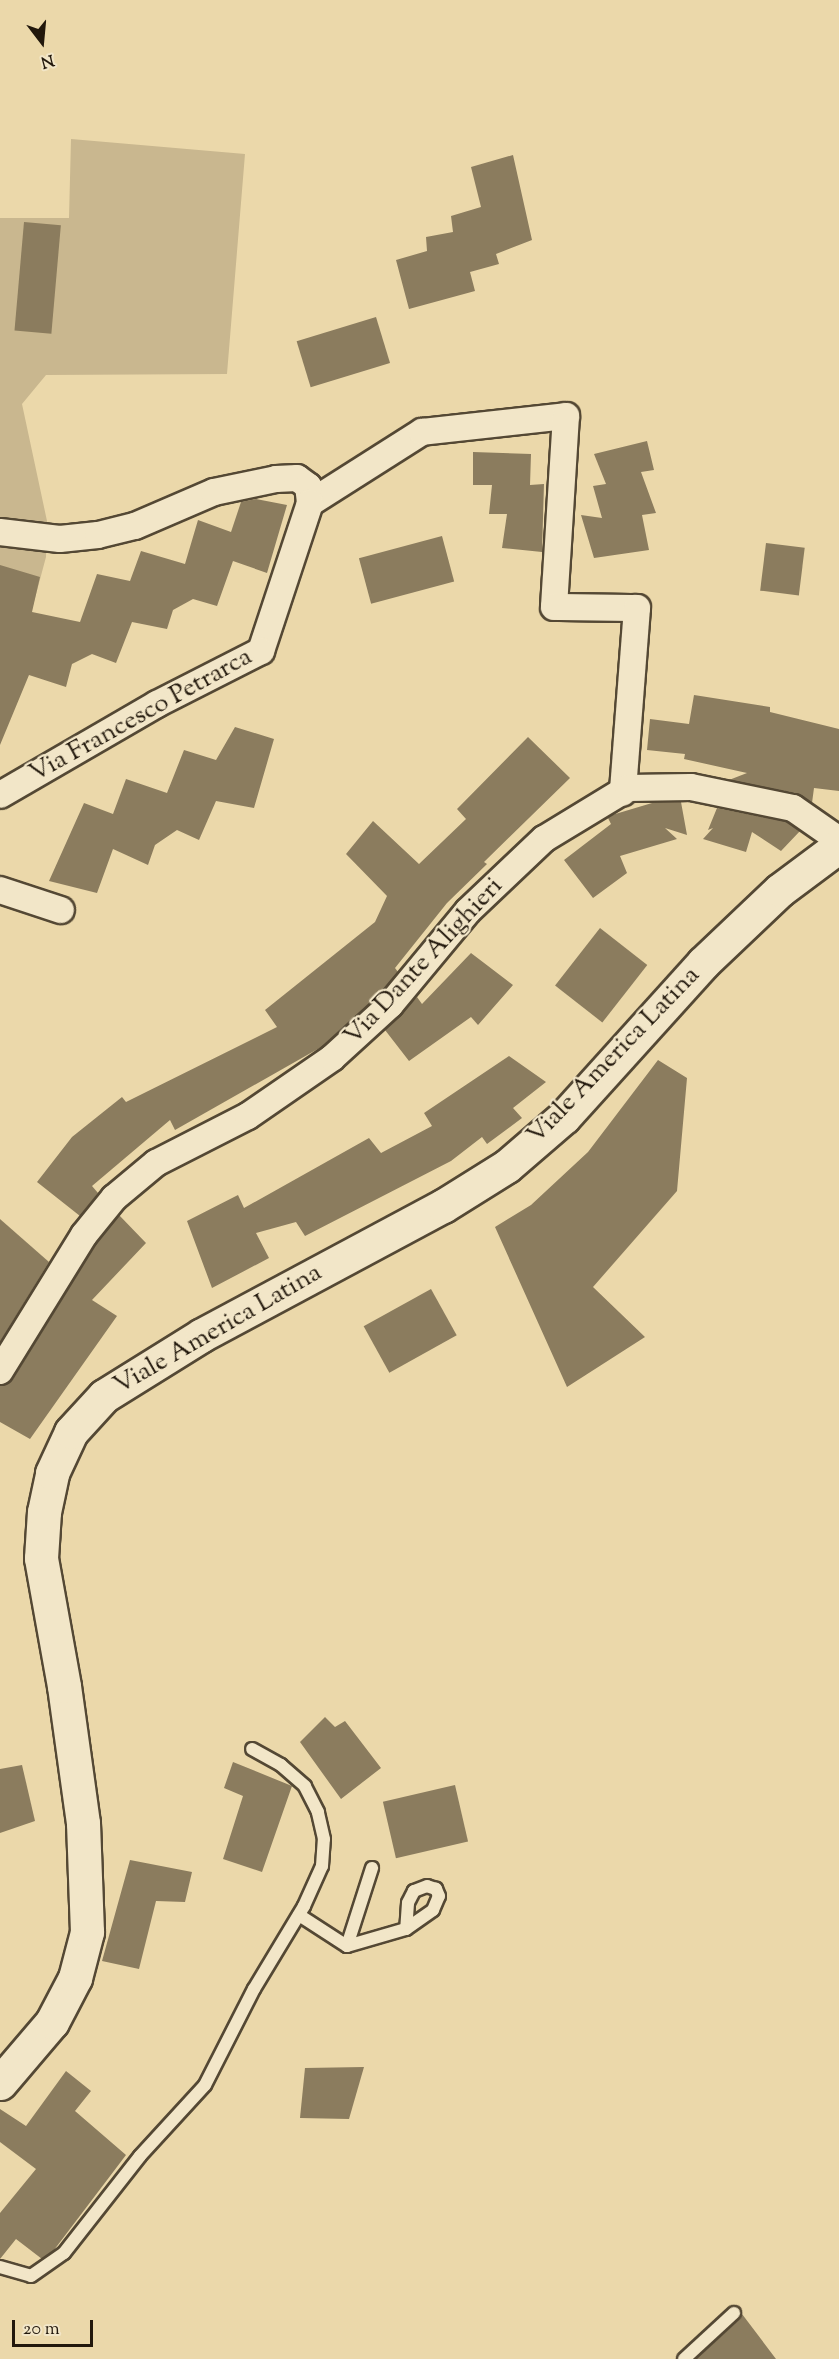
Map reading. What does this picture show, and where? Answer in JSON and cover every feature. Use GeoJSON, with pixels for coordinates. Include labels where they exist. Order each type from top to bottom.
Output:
{"type":"FeatureCollection","features":[{"type":"Feature","properties":{"kind":"main road","name":"Viale America Latina"},"geometry":{"type":"LineString","coordinates":[[0,2083],[52,2022],[75,1978],[87,1932],[83,1823],[64,1686],[41,1558],[44,1512],[52,1473],[71,1432],[104,1396],[202,1335],[443,1206],[507,1166],[564,1117],[703,963],[780,890],[839,846]]}},
{"type":"Feature","properties":{"kind":"street"},"geometry":{"type":"LineString","coordinates":[[0,532],[60,539],[98,535],[135,526],[214,492],[276,479],[297,478],[308,486],[310,503],[422,432],[566,416],[554,607],[637,608],[623,792]]}},
{"type":"Feature","properties":{"kind":"street","name":"Via Francesco Petrarca"},"geometry":{"type":"LineString","coordinates":[[0,795],[157,704],[261,651],[310,503]]}},
{"type":"Feature","properties":{"kind":"street","name":"Via Dante Alighieri"},"geometry":{"type":"LineString","coordinates":[[0,1371],[84,1235],[114,1198],[156,1163],[248,1116],[332,1058],[390,1005],[468,911],[544,839],[623,792],[691,786],[793,808],[839,840]]}},
{"type":"Feature","properties":{"kind":"street"},"geometry":{"type":"LineString","coordinates":[[0,890],[61,910]]}},
{"type":"Feature","properties":{"kind":"lane"},"geometry":{"type":"LineString","coordinates":[[0,2267],[31,2276],[64,2253],[140,2156],[206,2085],[254,1989],[299,1915],[322,1866],[324,1839],[318,1812],[305,1786],[281,1765],[252,1749]]}},
{"type":"Feature","properties":{"kind":"lane"},"geometry":{"type":"LineString","coordinates":[[347,1946],[372,1868]]}},
{"type":"Feature","properties":{"kind":"lane"},"geometry":{"type":"LineString","coordinates":[[299,1915],[347,1946],[406,1929]]}},
{"type":"Feature","properties":{"kind":"lane"},"geometry":{"type":"LineString","coordinates":[[684,2359],[734,2313]]}},
{"type":"Feature","properties":{"kind":"shaded area"},"geometry":{"type":"Polygon","coordinates":[[[71,139],[245,154],[227,374],[46,375],[22,404],[47,521],[46,557],[24,639],[0,634],[0,218],[69,218],[71,139]]]}},
{"type":"Feature","properties":{"kind":"building"},"geometry":{"type":"Polygon","coordinates":[[[513,155],[532,240],[496,254],[499,264],[470,272],[475,291],[409,309],[396,260],[427,251],[426,237],[453,232],[451,216],[481,207],[471,167],[513,155]]]}},
{"type":"Feature","properties":{"kind":"building"},"geometry":{"type":"Polygon","coordinates":[[[24,222],[61,225],[51,334],[15,331],[24,222]]]}},
{"type":"Feature","properties":{"kind":"building"},"geometry":{"type":"Polygon","coordinates":[[[376,317],[390,363],[311,387],[297,341],[376,317]]]}},
{"type":"Feature","properties":{"kind":"building"},"geometry":{"type":"Polygon","coordinates":[[[647,441],[654,470],[641,472],[656,513],[642,515],[649,550],[594,558],[581,515],[602,518],[593,486],[606,484],[594,454],[647,441]]]}},
{"type":"Feature","properties":{"kind":"building"},"geometry":{"type":"Polygon","coordinates":[[[473,452],[531,454],[530,485],[544,484],[542,552],[502,548],[507,514],[489,514],[492,485],[473,485],[473,452]]]}},
{"type":"Feature","properties":{"kind":"building"},"geometry":{"type":"Polygon","coordinates":[[[256,499],[287,505],[267,573],[233,561],[217,606],[193,599],[173,610],[167,629],[132,622],[116,663],[92,654],[72,664],[66,687],[29,675],[0,745],[0,565],[40,577],[32,612],[80,622],[97,574],[130,581],[141,551],[185,564],[198,520],[231,532],[241,502],[256,499]]]}},
{"type":"Feature","properties":{"kind":"building"},"geometry":{"type":"Polygon","coordinates":[[[442,536],[454,581],[371,604],[359,558],[442,536]]]}},
{"type":"Feature","properties":{"kind":"building"},"geometry":{"type":"Polygon","coordinates":[[[766,543],[805,548],[799,595],[760,591],[766,543]]]}},
{"type":"Feature","properties":{"kind":"building"},"geometry":{"type":"Polygon","coordinates":[[[694,695],[770,707],[770,712],[839,729],[839,791],[814,788],[812,803],[796,793],[729,780],[747,773],[684,759],[685,754],[647,750],[650,719],[689,724],[694,695]]]}},
{"type":"Feature","properties":{"kind":"building"},"geometry":{"type":"Polygon","coordinates":[[[235,727],[274,739],[254,808],[216,801],[199,840],[177,830],[155,845],[148,865],[113,849],[97,893],[49,881],[84,803],[113,814],[126,779],[167,793],[184,750],[216,760],[235,727]]]}},
{"type":"Feature","properties":{"kind":"building"},"geometry":{"type":"Polygon","coordinates":[[[528,737],[570,778],[484,862],[487,864],[447,903],[395,968],[398,972],[379,995],[323,1046],[175,1130],[170,1120],[92,1186],[98,1193],[80,1216],[37,1182],[72,1137],[122,1097],[126,1102],[277,1027],[265,1010],[375,922],[387,896],[346,854],[373,821],[419,864],[466,819],[457,809],[528,737]]]}},
{"type":"Feature","properties":{"kind":"building"},"geometry":{"type":"Polygon","coordinates":[[[681,802],[687,835],[665,828],[677,839],[620,856],[627,873],[593,898],[564,860],[611,824],[608,818],[612,815],[652,803],[681,802]]]}},
{"type":"Feature","properties":{"kind":"building"},"geometry":{"type":"Polygon","coordinates":[[[717,808],[787,822],[800,831],[781,851],[752,832],[746,852],[703,839],[713,828],[708,830],[717,808]]]}},
{"type":"Feature","properties":{"kind":"building"},"geometry":{"type":"Polygon","coordinates":[[[600,928],[647,965],[602,1022],[555,986],[600,928]]]}},
{"type":"Feature","properties":{"kind":"building"},"geometry":{"type":"Polygon","coordinates":[[[471,953],[513,985],[478,1025],[471,1017],[409,1061],[385,1030],[417,997],[422,1004],[471,953]]]}},
{"type":"Feature","properties":{"kind":"building"},"geometry":{"type":"Polygon","coordinates":[[[509,1056],[546,1082],[513,1108],[522,1118],[487,1144],[482,1137],[451,1161],[305,1236],[296,1222],[256,1233],[269,1258],[212,1288],[187,1221],[238,1195],[244,1208],[369,1138],[381,1153],[432,1126],[424,1113],[509,1056]]]}},
{"type":"Feature","properties":{"kind":"building"},"geometry":{"type":"Polygon","coordinates":[[[658,1060],[687,1078],[677,1191],[593,1287],[645,1337],[567,1387],[495,1227],[531,1205],[588,1152],[658,1060]]]}},
{"type":"Feature","properties":{"kind":"building"},"geometry":{"type":"Polygon","coordinates":[[[119,1215],[146,1243],[92,1300],[117,1316],[30,1439],[0,1422],[0,1386],[13,1379],[96,1244],[119,1215]]]}},
{"type":"Feature","properties":{"kind":"building"},"geometry":{"type":"Polygon","coordinates":[[[0,1219],[49,1262],[0,1342],[0,1219]]]}},
{"type":"Feature","properties":{"kind":"building"},"geometry":{"type":"Polygon","coordinates":[[[431,1289],[457,1335],[389,1373],[364,1326],[431,1289]]]}},
{"type":"Feature","properties":{"kind":"building"},"geometry":{"type":"Polygon","coordinates":[[[325,1717],[335,1727],[345,1721],[381,1768],[341,1799],[300,1742],[325,1717]]]}},
{"type":"Feature","properties":{"kind":"building"},"geometry":{"type":"Polygon","coordinates":[[[233,1762],[292,1786],[262,1872],[223,1859],[243,1796],[224,1788],[233,1762]]]}},
{"type":"Feature","properties":{"kind":"building"},"geometry":{"type":"Polygon","coordinates":[[[22,1765],[35,1821],[0,1833],[0,1769],[22,1765]]]}},
{"type":"Feature","properties":{"kind":"building"},"geometry":{"type":"Polygon","coordinates":[[[455,1785],[468,1842],[396,1858],[383,1802],[455,1785]]]}},
{"type":"Feature","properties":{"kind":"building"},"geometry":{"type":"Polygon","coordinates":[[[130,1860],[192,1872],[185,1902],[156,1901],[139,1969],[102,1961],[130,1860]]]}},
{"type":"Feature","properties":{"kind":"building"},"geometry":{"type":"Polygon","coordinates":[[[364,2067],[349,2119],[300,2118],[305,2068],[364,2067]]]}},
{"type":"Feature","properties":{"kind":"building"},"geometry":{"type":"Polygon","coordinates":[[[66,2071],[91,2091],[75,2111],[126,2155],[54,2250],[42,2259],[16,2239],[0,2259],[0,2213],[36,2169],[0,2142],[0,2109],[26,2126],[66,2071]]]}},
{"type":"Feature","properties":{"kind":"building"},"geometry":{"type":"Polygon","coordinates":[[[742,2314],[776,2359],[696,2359],[740,2319],[742,2314]]]}}]}
